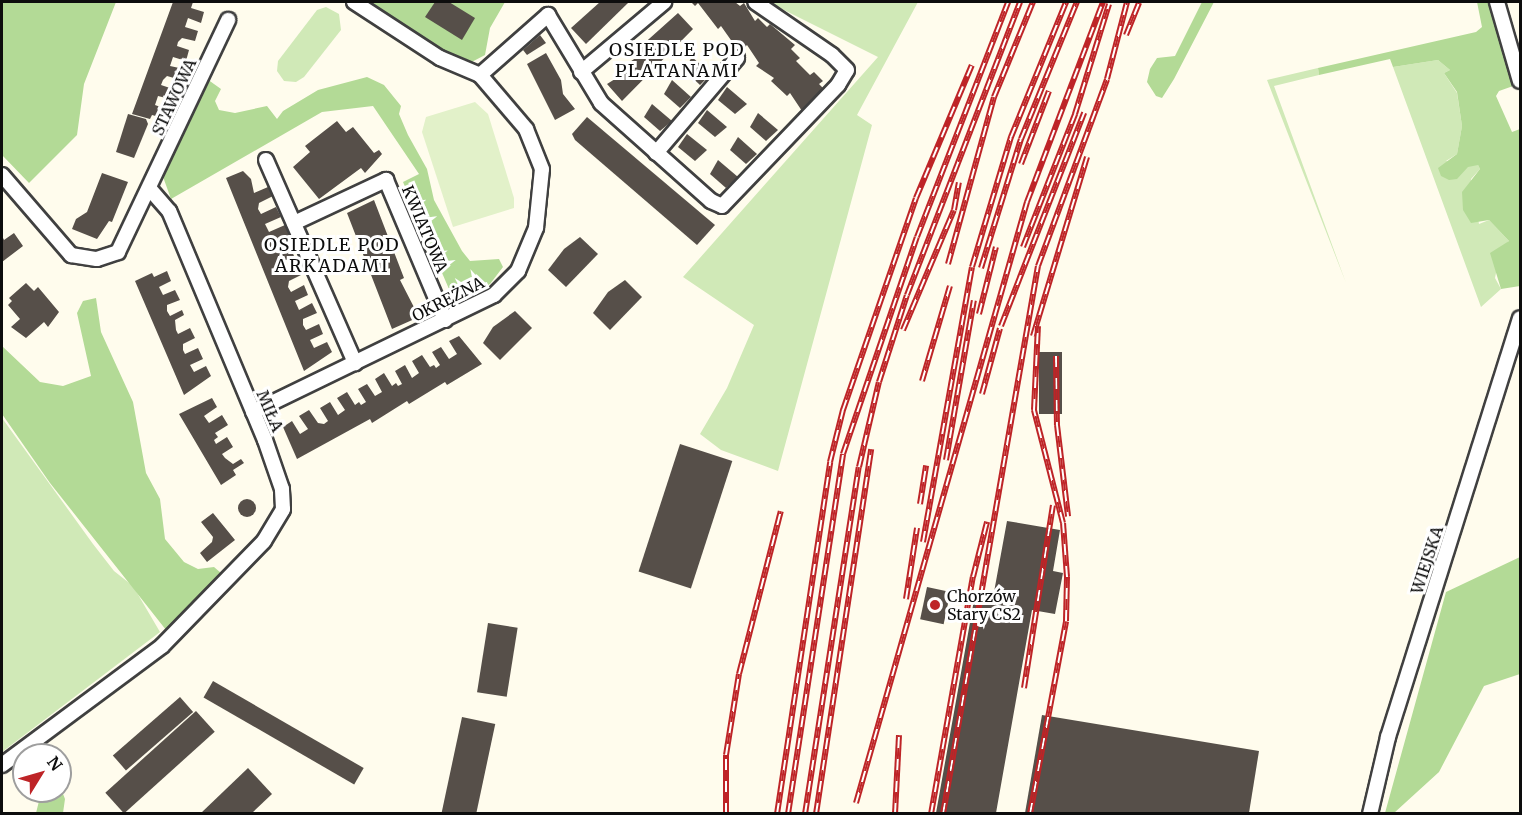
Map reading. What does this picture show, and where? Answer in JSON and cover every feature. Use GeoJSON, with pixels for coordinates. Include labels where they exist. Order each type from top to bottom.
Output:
{"type":"FeatureCollection","features":[{"type":"Feature","properties":{"kind":"street","name":"OKRĘŻNA"},"geometry":{"type":"LineString","coordinates":[[253,412],[494,295],[518,271],[534,237],[543,188],[540,158],[532,139],[480,75],[440,58],[354,2]]}},
{"type":"Feature","properties":{"kind":"street"},"geometry":{"type":"LineString","coordinates":[[581,72],[664,2]]}},
{"type":"Feature","properties":{"kind":"street"},"geometry":{"type":"LineString","coordinates":[[480,75],[549,15],[601,103],[711,201],[722,206],[838,85],[847,70],[832,54],[755,2]]}},
{"type":"Feature","properties":{"kind":"street"},"geometry":{"type":"LineString","coordinates":[[1497,2],[1521,81]]}},
{"type":"Feature","properties":{"kind":"street","name":"STAWOWA"},"geometry":{"type":"LineString","coordinates":[[149,188],[228,20]]}},
{"type":"Feature","properties":{"kind":"street"},"geometry":{"type":"LineString","coordinates":[[657,153],[737,58]]}},
{"type":"Feature","properties":{"kind":"street"},"geometry":{"type":"LineString","coordinates":[[266,160],[355,363]]}},
{"type":"Feature","properties":{"kind":"street"},"geometry":{"type":"LineString","coordinates":[[2,175],[64,250],[86,258],[106,258],[122,249],[149,188]]}},
{"type":"Feature","properties":{"kind":"street","name":"KWIATOWA"},"geometry":{"type":"LineString","coordinates":[[294,223],[386,180],[445,320]]}},
{"type":"Feature","properties":{"kind":"street","name":"MIŁA"},"geometry":{"type":"LineString","coordinates":[[2,765],[137,668],[274,529],[283,509],[282,489],[253,412],[169,211],[149,188]]}},
{"type":"Feature","properties":{"kind":"street","name":"WIEJSKA"},"geometry":{"type":"LineString","coordinates":[[1370,813],[1388,737],[1521,318]]}},
{"type":"Feature","properties":{"kind":"green space"},"geometry":{"type":"Polygon","coordinates":[[[2,2],[116,2],[84,84],[77,135],[29,183],[2,155],[2,2]]]}},
{"type":"Feature","properties":{"kind":"green space"},"geometry":{"type":"Polygon","coordinates":[[[363,2],[505,2],[490,28],[485,55],[466,65],[363,2]]]}},
{"type":"Feature","properties":{"kind":"green space"},"geometry":{"type":"Polygon","coordinates":[[[768,2],[918,2],[857,115],[872,125],[778,471],[721,450],[700,434],[727,388],[754,325],[683,277],[878,57],[768,2]]]}},
{"type":"Feature","properties":{"kind":"green space"},"geometry":{"type":"Polygon","coordinates":[[[1202,2],[1214,2],[1174,79],[1162,98],[1156,96],[1147,82],[1150,69],[1157,58],[1175,56],[1202,2]]]}},
{"type":"Feature","properties":{"kind":"green space"},"geometry":{"type":"Polygon","coordinates":[[[1477,2],[1493,2],[1516,85],[1499,91],[1496,96],[1512,132],[1520,129],[1520,286],[1501,289],[1490,253],[1509,241],[1489,220],[1471,223],[1463,210],[1462,192],[1480,169],[1478,165],[1468,167],[1457,179],[1449,180],[1441,176],[1438,168],[1457,154],[1462,126],[1457,92],[1444,73],[1450,70],[1438,60],[1393,67],[1390,59],[1319,75],[1318,68],[1476,32],[1482,27],[1477,2]]]}},
{"type":"Feature","properties":{"kind":"green space"},"geometry":{"type":"Polygon","coordinates":[[[326,7],[339,14],[341,30],[304,77],[296,82],[284,81],[277,71],[278,61],[317,10],[326,7]]]}},
{"type":"Feature","properties":{"kind":"green space"},"geometry":{"type":"Polygon","coordinates":[[[1438,60],[1450,70],[1444,73],[1457,93],[1462,126],[1457,154],[1446,161],[1478,165],[1480,169],[1471,179],[1479,224],[1489,220],[1509,241],[1501,248],[1495,278],[1501,289],[1481,307],[1393,67],[1438,60]]]}},
{"type":"Feature","properties":{"kind":"green space"},"geometry":{"type":"Polygon","coordinates":[[[1318,68],[1319,75],[1274,86],[1346,283],[1267,80],[1318,68]]]}},
{"type":"Feature","properties":{"kind":"green space"},"geometry":{"type":"Polygon","coordinates":[[[367,77],[384,85],[401,106],[399,114],[427,169],[434,200],[462,251],[470,261],[499,259],[503,267],[490,284],[455,303],[403,182],[419,174],[373,106],[322,112],[171,199],[162,174],[207,79],[221,89],[215,101],[219,110],[235,113],[267,106],[277,119],[283,111],[318,90],[367,77]]]}},
{"type":"Feature","properties":{"kind":"green space"},"geometry":{"type":"Polygon","coordinates":[[[475,102],[488,114],[514,198],[514,208],[453,227],[422,132],[426,117],[475,102]]]}},
{"type":"Feature","properties":{"kind":"green space"},"geometry":{"type":"Polygon","coordinates":[[[96,298],[101,332],[133,402],[146,473],[160,499],[165,539],[184,562],[198,569],[214,567],[221,573],[170,635],[50,483],[2,414],[2,346],[40,382],[63,386],[91,376],[77,313],[83,301],[96,298]]]}},
{"type":"Feature","properties":{"kind":"green space"},"geometry":{"type":"Polygon","coordinates":[[[2,418],[114,571],[133,586],[160,632],[2,752],[2,418]]]}},
{"type":"Feature","properties":{"kind":"green space"},"geometry":{"type":"Polygon","coordinates":[[[1520,557],[1520,674],[1484,686],[1439,772],[1394,813],[1385,813],[1446,592],[1520,557]]]}},
{"type":"Feature","properties":{"kind":"green space"},"geometry":{"type":"Polygon","coordinates":[[[38,803],[64,803],[63,813],[36,813],[38,803]]]}},
{"type":"Feature","properties":{"kind":"building"},"geometry":{"type":"Polygon","coordinates":[[[173,2],[193,2],[191,8],[204,12],[201,23],[188,18],[185,27],[198,31],[195,41],[182,38],[178,42],[177,46],[189,50],[186,61],[173,57],[170,66],[184,69],[181,80],[167,76],[163,80],[161,85],[173,89],[170,99],[158,96],[155,105],[166,109],[163,118],[152,115],[150,119],[132,114],[173,2]]]}},
{"type":"Feature","properties":{"kind":"building"},"geometry":{"type":"Polygon","coordinates":[[[435,2],[449,2],[475,18],[462,40],[425,17],[435,2]]]}},
{"type":"Feature","properties":{"kind":"building"},"geometry":{"type":"Polygon","coordinates":[[[600,2],[629,2],[586,44],[571,28],[600,2]]]}},
{"type":"Feature","properties":{"kind":"building"},"geometry":{"type":"Polygon","coordinates":[[[691,2],[735,2],[740,6],[744,3],[755,21],[758,18],[767,27],[770,24],[795,45],[791,49],[800,58],[796,61],[810,75],[814,72],[823,81],[819,84],[824,89],[802,111],[790,93],[787,96],[771,81],[774,78],[756,66],[759,63],[747,45],[744,48],[736,41],[733,43],[721,26],[718,29],[698,3],[695,6],[691,2]]]}},
{"type":"Feature","properties":{"kind":"building"},"geometry":{"type":"Polygon","coordinates":[[[678,13],[693,29],[622,101],[607,84],[623,74],[624,66],[640,55],[640,47],[678,13]]]}},
{"type":"Feature","properties":{"kind":"building"},"geometry":{"type":"Polygon","coordinates":[[[540,35],[546,43],[527,55],[523,50],[540,35]]]}},
{"type":"Feature","properties":{"kind":"building"},"geometry":{"type":"Polygon","coordinates":[[[546,53],[561,80],[563,94],[575,109],[555,120],[527,64],[546,53]]]}},
{"type":"Feature","properties":{"kind":"building"},"geometry":{"type":"Polygon","coordinates":[[[692,57],[711,74],[700,85],[684,70],[692,57]]]}},
{"type":"Feature","properties":{"kind":"building"},"geometry":{"type":"Polygon","coordinates":[[[672,80],[691,97],[680,108],[664,94],[672,80]]]}},
{"type":"Feature","properties":{"kind":"building"},"geometry":{"type":"Polygon","coordinates":[[[727,87],[747,104],[735,114],[718,100],[727,87]]]}},
{"type":"Feature","properties":{"kind":"building"},"geometry":{"type":"Polygon","coordinates":[[[652,104],[672,121],[660,131],[644,117],[652,104]]]}},
{"type":"Feature","properties":{"kind":"building"},"geometry":{"type":"Polygon","coordinates":[[[707,110],[727,127],[715,137],[698,123],[707,110]]]}},
{"type":"Feature","properties":{"kind":"building"},"geometry":{"type":"Polygon","coordinates":[[[758,113],[778,130],[766,141],[750,127],[758,113]]]}},
{"type":"Feature","properties":{"kind":"building"},"geometry":{"type":"Polygon","coordinates":[[[128,114],[146,119],[148,124],[134,158],[116,152],[128,114]]]}},
{"type":"Feature","properties":{"kind":"building"},"geometry":{"type":"Polygon","coordinates":[[[587,117],[715,225],[697,245],[575,140],[572,134],[587,117]]]}},
{"type":"Feature","properties":{"kind":"building"},"geometry":{"type":"Polygon","coordinates":[[[337,121],[346,132],[353,127],[374,153],[379,150],[382,154],[365,173],[361,168],[319,199],[293,167],[310,152],[305,146],[337,121]]]}},
{"type":"Feature","properties":{"kind":"building"},"geometry":{"type":"Polygon","coordinates":[[[687,134],[707,150],[695,161],[678,147],[687,134]]]}},
{"type":"Feature","properties":{"kind":"building"},"geometry":{"type":"Polygon","coordinates":[[[738,137],[757,154],[746,164],[730,150],[738,137]]]}},
{"type":"Feature","properties":{"kind":"building"},"geometry":{"type":"Polygon","coordinates":[[[718,160],[738,177],[726,188],[710,174],[718,160]]]}},
{"type":"Feature","properties":{"kind":"building"},"geometry":{"type":"Polygon","coordinates":[[[243,171],[251,179],[254,193],[268,187],[273,196],[259,203],[258,209],[261,214],[276,207],[281,217],[265,224],[269,232],[285,225],[289,235],[274,242],[274,248],[276,253],[290,246],[294,256],[280,263],[284,271],[298,264],[303,274],[289,281],[288,287],[291,292],[304,285],[308,295],[295,301],[299,310],[312,303],[317,313],[303,319],[303,325],[306,330],[319,324],[323,334],[310,340],[314,348],[327,342],[332,352],[304,371],[226,178],[243,171]]]}},
{"type":"Feature","properties":{"kind":"building"},"geometry":{"type":"Polygon","coordinates":[[[102,173],[128,182],[112,222],[109,221],[97,239],[72,229],[76,219],[87,212],[102,173]]]}},
{"type":"Feature","properties":{"kind":"building"},"geometry":{"type":"Polygon","coordinates":[[[374,200],[404,278],[400,280],[419,317],[392,329],[347,213],[374,200]]]}},
{"type":"Feature","properties":{"kind":"building"},"geometry":{"type":"Polygon","coordinates":[[[14,233],[23,246],[2,262],[2,236],[4,240],[14,233]]]}},
{"type":"Feature","properties":{"kind":"building"},"geometry":{"type":"Polygon","coordinates":[[[580,237],[598,254],[566,287],[548,270],[564,249],[580,237]]]}},
{"type":"Feature","properties":{"kind":"building"},"geometry":{"type":"Polygon","coordinates":[[[167,271],[171,281],[159,287],[163,295],[175,290],[180,300],[167,305],[167,311],[170,316],[182,310],[184,315],[175,320],[176,330],[178,334],[190,328],[195,338],[183,344],[183,350],[185,354],[198,348],[203,359],[190,365],[194,372],[206,366],[211,376],[184,395],[135,281],[152,273],[154,277],[167,271]]]}},
{"type":"Feature","properties":{"kind":"building"},"geometry":{"type":"Polygon","coordinates":[[[625,280],[642,297],[610,330],[593,313],[608,292],[625,280]]]}},
{"type":"Feature","properties":{"kind":"building"},"geometry":{"type":"Polygon","coordinates":[[[26,283],[34,291],[38,287],[59,312],[48,327],[44,322],[26,338],[11,327],[20,319],[8,305],[12,301],[9,298],[26,283]]]}},
{"type":"Feature","properties":{"kind":"building"},"geometry":{"type":"Polygon","coordinates":[[[515,311],[532,328],[500,360],[483,343],[493,327],[515,311]]]}},
{"type":"Feature","properties":{"kind":"building"},"geometry":{"type":"Polygon","coordinates":[[[459,336],[482,364],[447,385],[445,382],[409,404],[407,401],[372,423],[370,419],[297,459],[283,427],[292,421],[300,434],[308,429],[299,416],[309,410],[318,423],[324,424],[328,421],[320,408],[330,402],[338,415],[345,410],[337,398],[347,392],[355,405],[359,402],[361,405],[366,402],[358,389],[367,384],[375,396],[382,392],[375,379],[384,373],[392,386],[396,383],[398,386],[402,384],[395,371],[405,365],[412,378],[419,373],[412,361],[422,355],[430,367],[434,365],[436,368],[440,365],[432,352],[441,347],[449,359],[457,354],[449,341],[459,336]]]}},
{"type":"Feature","properties":{"kind":"building"},"geometry":{"type":"Polygon","coordinates":[[[1039,352],[1062,352],[1062,414],[1039,414],[1039,352]]]}},
{"type":"Feature","properties":{"kind":"building"},"geometry":{"type":"Polygon","coordinates":[[[212,398],[217,407],[204,416],[209,423],[222,415],[228,425],[215,433],[218,437],[214,440],[216,444],[227,437],[233,447],[222,454],[233,464],[241,459],[244,463],[233,470],[236,475],[221,485],[179,414],[212,398]]]}},
{"type":"Feature","properties":{"kind":"building"},"geometry":{"type":"Polygon","coordinates":[[[680,444],[732,461],[691,588],[639,571],[680,444]]]}},
{"type":"Feature","properties":{"kind":"building"},"geometry":{"type":"Polygon","coordinates":[[[247,499],[253,502],[256,508],[253,514],[247,517],[241,514],[238,508],[241,502],[247,499]]]}},
{"type":"Feature","properties":{"kind":"building"},"geometry":{"type":"Polygon","coordinates":[[[213,513],[235,540],[207,562],[200,553],[212,542],[213,537],[201,522],[213,513]]]}},
{"type":"Feature","properties":{"kind":"building"},"geometry":{"type":"Polygon","coordinates":[[[1007,521],[1060,530],[1053,571],[1063,573],[1055,614],[1032,610],[996,813],[936,813],[974,600],[992,603],[1007,521]]]}},
{"type":"Feature","properties":{"kind":"building","name":"Chorzów Stary CS2"},"geometry":{"type":"Polygon","coordinates":[[[927,587],[950,592],[944,624],[920,619],[927,587]]]}},
{"type":"Feature","properties":{"kind":"building"},"geometry":{"type":"Polygon","coordinates":[[[488,623],[518,628],[507,697],[477,692],[488,623]]]}},
{"type":"Feature","properties":{"kind":"building"},"geometry":{"type":"Polygon","coordinates":[[[213,681],[364,768],[354,784],[204,697],[213,681]]]}},
{"type":"Feature","properties":{"kind":"building"},"geometry":{"type":"Polygon","coordinates":[[[180,697],[193,712],[126,770],[113,755],[180,697]]]}},
{"type":"Feature","properties":{"kind":"building"},"geometry":{"type":"Polygon","coordinates":[[[196,711],[215,732],[124,813],[105,793],[196,711]]]}},
{"type":"Feature","properties":{"kind":"building"},"geometry":{"type":"Polygon","coordinates":[[[1042,715],[1259,751],[1249,813],[1025,813],[1042,715]]]}},
{"type":"Feature","properties":{"kind":"building"},"geometry":{"type":"Polygon","coordinates":[[[462,717],[495,724],[476,814],[442,813],[462,717]]]}},
{"type":"Feature","properties":{"kind":"building"},"geometry":{"type":"Polygon","coordinates":[[[248,768],[272,794],[252,813],[201,813],[248,768]]]}},
{"type":"Feature","properties":{"kind":"railway"},"geometry":{"type":"LineString","coordinates":[[788,814],[843,454],[917,237],[1008,2]]}},
{"type":"Feature","properties":{"kind":"railway"},"geometry":{"type":"LineString","coordinates":[[805,814],[859,467],[879,382],[907,295],[1020,2]]}},
{"type":"Feature","properties":{"kind":"railway"},"geometry":{"type":"LineString","coordinates":[[948,264],[994,97],[1033,2]]}},
{"type":"Feature","properties":{"kind":"railway"},"geometry":{"type":"LineString","coordinates":[[923,542],[972,267],[1011,137],[1066,2]]}},
{"type":"Feature","properties":{"kind":"railway"},"geometry":{"type":"LineString","coordinates":[[981,268],[1021,139],[1077,2]]}},
{"type":"Feature","properties":{"kind":"railway"},"geometry":{"type":"LineString","coordinates":[[856,803],[1027,202],[1103,2]]}},
{"type":"Feature","properties":{"kind":"railway"},"geometry":{"type":"LineString","coordinates":[[943,814],[1038,266],[1107,79],[1127,2]]}},
{"type":"Feature","properties":{"kind":"railway"},"geometry":{"type":"LineString","coordinates":[[1126,35],[1139,2]]}},
{"type":"Feature","properties":{"kind":"railway"},"geometry":{"type":"LineString","coordinates":[[1023,247],[1075,114],[1109,4]]}},
{"type":"Feature","properties":{"kind":"railway"},"geometry":{"type":"LineString","coordinates":[[777,814],[830,462],[843,410],[916,198],[972,65]]}},
{"type":"Feature","properties":{"kind":"railway"},"geometry":{"type":"LineString","coordinates":[[1021,164],[1049,91]]}},
{"type":"Feature","properties":{"kind":"railway"},"geometry":{"type":"LineString","coordinates":[[1001,326],[1084,113]]}},
{"type":"Feature","properties":{"kind":"railway"},"geometry":{"type":"LineString","coordinates":[[1033,336],[1087,157]]}},
{"type":"Feature","properties":{"kind":"railway"},"geometry":{"type":"LineString","coordinates":[[903,330],[954,210],[959,182]]}},
{"type":"Feature","properties":{"kind":"railway"},"geometry":{"type":"LineString","coordinates":[[979,314],[996,247]]}},
{"type":"Feature","properties":{"kind":"railway"},"geometry":{"type":"LineString","coordinates":[[922,381],[950,286]]}},
{"type":"Feature","properties":{"kind":"railway"},"geometry":{"type":"LineString","coordinates":[[946,460],[974,300]]}},
{"type":"Feature","properties":{"kind":"railway"},"geometry":{"type":"LineString","coordinates":[[1030,814],[1066,621],[1067,577],[1063,523],[1034,410],[1038,326]]}},
{"type":"Feature","properties":{"kind":"railway"},"geometry":{"type":"LineString","coordinates":[[982,394],[1000,328]]}},
{"type":"Feature","properties":{"kind":"railway"},"geometry":{"type":"LineString","coordinates":[[1056,356],[1057,425],[1068,516]]}},
{"type":"Feature","properties":{"kind":"railway"},"geometry":{"type":"LineString","coordinates":[[816,814],[871,449]]}},
{"type":"Feature","properties":{"kind":"railway"},"geometry":{"type":"LineString","coordinates":[[920,504],[926,465]]}},
{"type":"Feature","properties":{"kind":"railway"},"geometry":{"type":"LineString","coordinates":[[1024,688],[1053,505]]}},
{"type":"Feature","properties":{"kind":"railway"},"geometry":{"type":"LineString","coordinates":[[726,814],[726,755],[739,674],[781,511]]}},
{"type":"Feature","properties":{"kind":"railway"},"geometry":{"type":"LineString","coordinates":[[931,814],[973,577],[987,522]]}},
{"type":"Feature","properties":{"kind":"railway"},"geometry":{"type":"LineString","coordinates":[[906,599],[917,528]]}},
{"type":"Feature","properties":{"kind":"railway"},"geometry":{"type":"LineString","coordinates":[[895,814],[899,735]]}},
{"type":"Feature","properties":{"kind":"place","name":"Chorzów Stary CS2"},"geometry":{"type":"Point","coordinates":[935,605]}},
{"type":"Feature","properties":{"kind":"district","name":"OSIEDLE POD PLATANAMI"},"geometry":{"type":"Point","coordinates":[677,61]}},
{"type":"Feature","properties":{"kind":"district","name":"OSIEDLE POD ARKADAMI"},"geometry":{"type":"Point","coordinates":[332,256]}}]}
